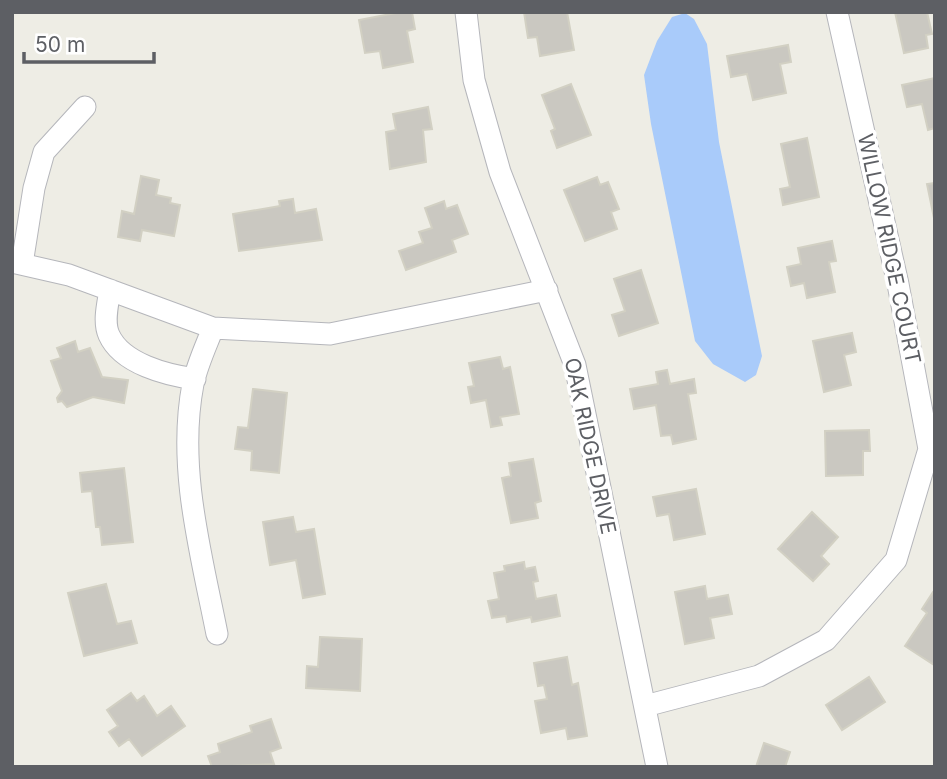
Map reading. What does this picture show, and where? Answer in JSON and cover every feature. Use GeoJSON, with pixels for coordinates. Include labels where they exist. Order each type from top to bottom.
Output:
{"type":"FeatureCollection","features":[{"type":"Feature","properties":{"kind":"street","name":"OAK RIDGE DRIVE"},"geometry":{"type":"LineString","coordinates":[[466,12],[474,79],[500,172],[575,365],[657,767]]}},
{"type":"Feature","properties":{"kind":"street","name":"WILLOW RIDGE COURT"},"geometry":{"type":"LineString","coordinates":[[645,706],[759,676],[826,640],[896,560],[929,449],[898,284],[837,12]]}},
{"type":"Feature","properties":{"kind":"street"},"geometry":{"type":"LineString","coordinates":[[85,107],[44,152],[17,263],[69,275],[213,328],[330,334],[547,290]]}},
{"type":"Feature","properties":{"kind":"street"},"geometry":{"type":"LineString","coordinates":[[110,290],[106,317],[108,334],[118,346],[145,368],[169,376],[195,379]]}},
{"type":"Feature","properties":{"kind":"street"},"geometry":{"type":"LineString","coordinates":[[213,328],[195,379],[187,451],[194,517],[217,634]]}},
{"type":"Feature","properties":{"kind":"water"},"geometry":{"type":"Polygon","coordinates":[[[685,13],[694,19],[707,44],[719,142],[762,356],[756,375],[745,382],[713,364],[695,341],[651,124],[644,75],[657,41],[672,17],[685,13]]]}},
{"type":"Feature","properties":{"kind":"building"},"geometry":{"type":"Polygon","coordinates":[[[412,12],[415,29],[407,31],[413,62],[383,68],[380,51],[365,53],[359,20],[412,12]]]}},
{"type":"Feature","properties":{"kind":"building"},"geometry":{"type":"Polygon","coordinates":[[[524,12],[567,12],[574,50],[540,56],[537,37],[528,38],[524,12]]]}},
{"type":"Feature","properties":{"kind":"building"},"geometry":{"type":"Polygon","coordinates":[[[895,12],[927,12],[932,34],[926,35],[928,48],[904,53],[895,12]]]}},
{"type":"Feature","properties":{"kind":"building"},"geometry":{"type":"Polygon","coordinates":[[[788,45],[791,62],[780,64],[786,93],[753,100],[747,74],[731,77],[727,56],[788,45]]]}},
{"type":"Feature","properties":{"kind":"building"},"geometry":{"type":"Polygon","coordinates":[[[935,78],[935,128],[928,130],[922,104],[907,107],[902,85],[935,78]]]}},
{"type":"Feature","properties":{"kind":"building"},"geometry":{"type":"Polygon","coordinates":[[[571,84],[591,135],[557,148],[551,131],[555,129],[542,95],[571,84]]]}},
{"type":"Feature","properties":{"kind":"building"},"geometry":{"type":"Polygon","coordinates":[[[428,107],[432,129],[423,130],[426,162],[390,169],[386,132],[396,130],[393,114],[428,107]]]}},
{"type":"Feature","properties":{"kind":"building"},"geometry":{"type":"Polygon","coordinates":[[[807,138],[819,197],[783,205],[780,189],[790,187],[781,144],[807,138]]]}},
{"type":"Feature","properties":{"kind":"building"},"geometry":{"type":"Polygon","coordinates":[[[141,176],[159,180],[156,195],[171,198],[170,203],[180,205],[174,236],[142,230],[140,241],[118,237],[122,211],[134,214],[141,176]]]}},
{"type":"Feature","properties":{"kind":"building"},"geometry":{"type":"Polygon","coordinates":[[[597,177],[600,185],[608,182],[619,209],[611,212],[617,229],[585,241],[564,190],[597,177]]]}},
{"type":"Feature","properties":{"kind":"building"},"geometry":{"type":"Polygon","coordinates":[[[935,183],[935,223],[927,184],[935,183]]]}},
{"type":"Feature","properties":{"kind":"building"},"geometry":{"type":"Polygon","coordinates":[[[293,199],[295,213],[316,209],[322,240],[239,251],[233,214],[280,206],[279,201],[293,199]]]}},
{"type":"Feature","properties":{"kind":"building"},"geometry":{"type":"Polygon","coordinates":[[[444,201],[446,209],[457,205],[468,234],[452,240],[456,252],[406,270],[399,251],[423,243],[419,232],[432,228],[425,208],[444,201]]]}},
{"type":"Feature","properties":{"kind":"building"},"geometry":{"type":"Polygon","coordinates":[[[832,241],[836,261],[829,262],[835,292],[807,298],[804,283],[791,286],[787,267],[801,264],[798,248],[832,241]]]}},
{"type":"Feature","properties":{"kind":"building"},"geometry":{"type":"Polygon","coordinates":[[[641,270],[658,323],[619,336],[612,315],[625,311],[614,279],[641,270]]]}},
{"type":"Feature","properties":{"kind":"building"},"geometry":{"type":"Polygon","coordinates":[[[852,333],[856,352],[844,355],[851,385],[824,392],[813,341],[852,333]]]}},
{"type":"Feature","properties":{"kind":"building"},"geometry":{"type":"Polygon","coordinates":[[[75,341],[78,352],[90,348],[102,377],[128,380],[124,403],[93,397],[67,407],[62,401],[58,402],[57,398],[62,391],[51,361],[61,358],[57,348],[75,341]]]}},
{"type":"Feature","properties":{"kind":"building"},"geometry":{"type":"Polygon","coordinates":[[[500,357],[503,369],[510,367],[519,414],[500,417],[502,425],[491,427],[486,400],[471,403],[468,387],[474,386],[469,363],[500,357]]]}},
{"type":"Feature","properties":{"kind":"building"},"geometry":{"type":"Polygon","coordinates":[[[667,370],[670,384],[694,379],[696,393],[688,394],[696,439],[673,444],[671,435],[661,436],[656,405],[634,409],[630,389],[658,384],[656,372],[667,370]]]}},
{"type":"Feature","properties":{"kind":"building"},"geometry":{"type":"Polygon","coordinates":[[[253,389],[287,393],[279,473],[251,470],[252,451],[235,449],[238,427],[248,428],[253,389]]]}},
{"type":"Feature","properties":{"kind":"building"},"geometry":{"type":"Polygon","coordinates":[[[869,430],[870,451],[863,451],[863,475],[826,476],[825,431],[869,430]]]}},
{"type":"Feature","properties":{"kind":"building"},"geometry":{"type":"Polygon","coordinates":[[[533,459],[541,501],[535,503],[538,518],[511,523],[502,478],[511,476],[509,463],[533,459]]]}},
{"type":"Feature","properties":{"kind":"building"},"geometry":{"type":"Polygon","coordinates":[[[124,468],[133,542],[102,545],[100,527],[96,527],[92,491],[82,492],[80,473],[124,468]]]}},
{"type":"Feature","properties":{"kind":"building"},"geometry":{"type":"Polygon","coordinates":[[[696,489],[705,534],[674,540],[669,514],[657,516],[653,497],[696,489]]]}},
{"type":"Feature","properties":{"kind":"building"},"geometry":{"type":"Polygon","coordinates":[[[812,512],[838,537],[821,556],[829,564],[813,581],[778,549],[812,512]]]}},
{"type":"Feature","properties":{"kind":"building"},"geometry":{"type":"Polygon","coordinates":[[[293,517],[296,532],[314,529],[325,594],[303,598],[296,560],[270,565],[263,522],[293,517]]]}},
{"type":"Feature","properties":{"kind":"building"},"geometry":{"type":"Polygon","coordinates":[[[524,562],[525,569],[535,567],[538,581],[533,582],[536,599],[556,595],[560,616],[532,622],[531,617],[507,622],[506,616],[492,618],[488,601],[499,599],[494,573],[505,571],[504,566],[524,562]]]}},
{"type":"Feature","properties":{"kind":"building"},"geometry":{"type":"Polygon","coordinates":[[[106,584],[117,624],[131,621],[137,643],[84,656],[68,593],[106,584]]]}},
{"type":"Feature","properties":{"kind":"building"},"geometry":{"type":"Polygon","coordinates":[[[705,586],[707,599],[728,595],[732,614],[710,618],[714,638],[685,644],[675,592],[705,586]]]}},
{"type":"Feature","properties":{"kind":"building"},"geometry":{"type":"Polygon","coordinates":[[[933,592],[934,665],[905,646],[927,613],[922,609],[933,592]]]}},
{"type":"Feature","properties":{"kind":"building"},"geometry":{"type":"Polygon","coordinates":[[[320,637],[362,639],[360,691],[306,688],[307,666],[318,667],[320,637]]]}},
{"type":"Feature","properties":{"kind":"building"},"geometry":{"type":"Polygon","coordinates":[[[567,657],[572,685],[578,683],[587,736],[568,739],[566,728],[541,733],[535,701],[547,699],[544,685],[538,686],[534,663],[567,657]]]}},
{"type":"Feature","properties":{"kind":"building"},"geometry":{"type":"Polygon","coordinates":[[[869,677],[885,702],[842,730],[826,705],[869,677]]]}},
{"type":"Feature","properties":{"kind":"building"},"geometry":{"type":"Polygon","coordinates":[[[131,693],[137,701],[144,696],[157,716],[171,706],[185,726],[142,756],[129,739],[119,746],[109,732],[118,726],[107,710],[131,693]]]}},
{"type":"Feature","properties":{"kind":"building"},"geometry":{"type":"Polygon","coordinates":[[[271,719],[281,748],[270,752],[274,764],[212,767],[208,756],[220,752],[218,744],[252,732],[250,726],[271,719]]]}},
{"type":"Feature","properties":{"kind":"building"},"geometry":{"type":"Polygon","coordinates":[[[764,743],[790,752],[785,767],[756,767],[764,743]]]}}]}
